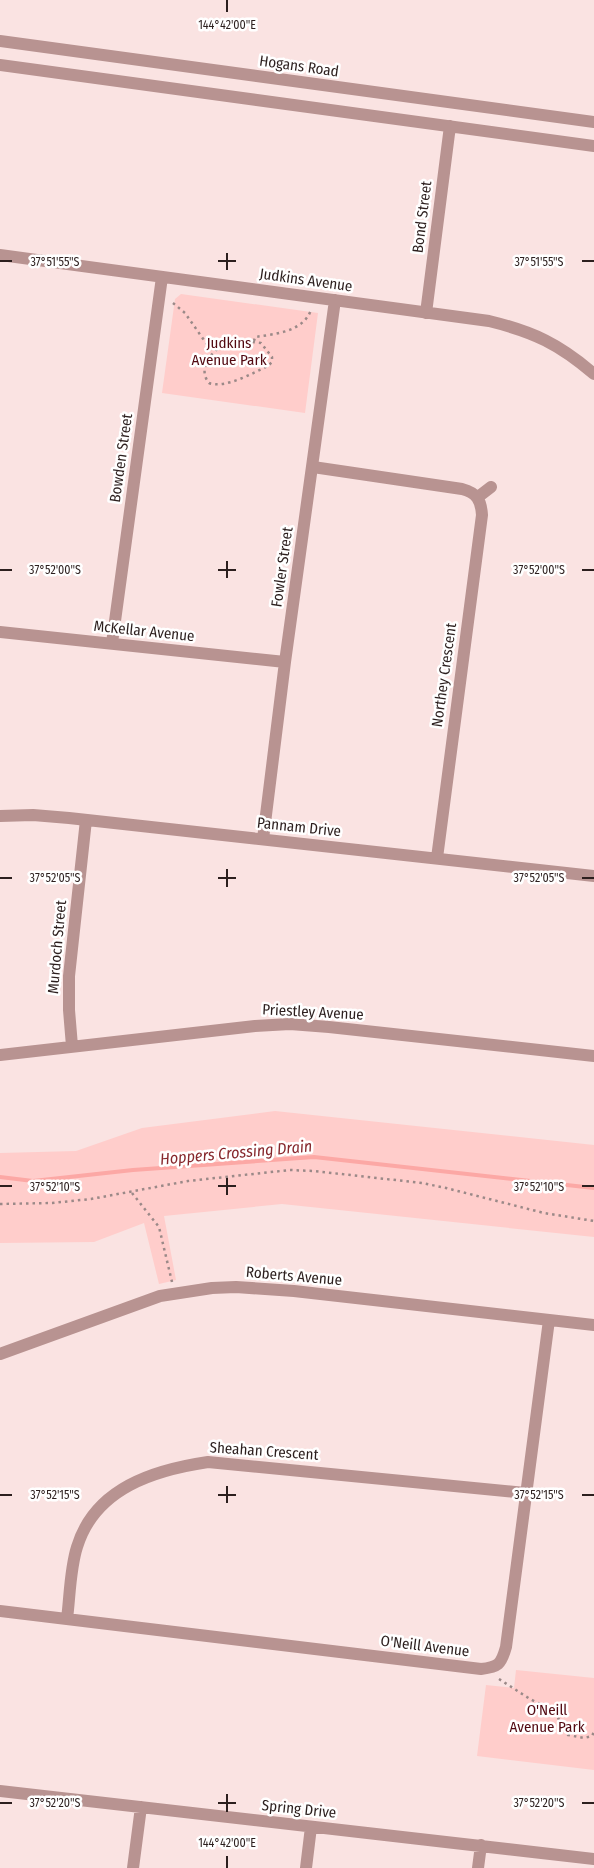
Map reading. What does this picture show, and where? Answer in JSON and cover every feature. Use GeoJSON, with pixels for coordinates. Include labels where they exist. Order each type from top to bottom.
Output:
{"type":"FeatureCollection","features":[{"type":"Feature","properties":{"kind":"street","name":"Hogans Road"},"geometry":{"type":"LineString","coordinates":[[0,41],[594,122]]}},
{"type":"Feature","properties":{"kind":"street"},"geometry":{"type":"LineString","coordinates":[[0,65],[594,146]]}},
{"type":"Feature","properties":{"kind":"street","name":"Bond Street"},"geometry":{"type":"LineString","coordinates":[[426,313],[450,126]]}},
{"type":"Feature","properties":{"kind":"street","name":"Judkins Avenue"},"geometry":{"type":"LineString","coordinates":[[0,255],[489,321],[522,329],[552,342],[573,356],[594,374]]}},
{"type":"Feature","properties":{"kind":"street","name":"Bowden Street"},"geometry":{"type":"LineString","coordinates":[[112,644],[162,277]]}},
{"type":"Feature","properties":{"kind":"street","name":"Fowler Street"},"geometry":{"type":"LineString","coordinates":[[263,839],[285,662],[335,300]]}},
{"type":"Feature","properties":{"kind":"street"},"geometry":{"type":"LineString","coordinates":[[313,467],[462,488],[471,491],[478,497],[492,486]]}},
{"type":"Feature","properties":{"kind":"street","name":"Northey Crescent"},"geometry":{"type":"LineString","coordinates":[[436,858],[482,515],[482,506],[478,497]]}},
{"type":"Feature","properties":{"kind":"street","name":"McKellar Avenue"},"geometry":{"type":"LineString","coordinates":[[0,632],[285,662]]}},
{"type":"Feature","properties":{"kind":"street","name":"Pannam Drive"},"geometry":{"type":"LineString","coordinates":[[0,816],[39,816],[86,820],[594,876]]}},
{"type":"Feature","properties":{"kind":"street","name":"Murdoch Street"},"geometry":{"type":"LineString","coordinates":[[72,1046],[68,1010],[69,976],[86,820]]}},
{"type":"Feature","properties":{"kind":"street","name":"Priestley Avenue"},"geometry":{"type":"LineString","coordinates":[[0,1055],[255,1026],[290,1024],[594,1056]]}},
{"type":"Feature","properties":{"kind":"street","name":"Roberts Avenue"},"geometry":{"type":"LineString","coordinates":[[0,1354],[160,1296],[212,1288],[255,1287],[594,1325]]}},
{"type":"Feature","properties":{"kind":"street","name":"O'Neill Avenue"},"geometry":{"type":"LineString","coordinates":[[0,1612],[486,1668],[499,1664],[506,1647],[549,1320]]}},
{"type":"Feature","properties":{"kind":"street","name":"Sheahan Crescent"},"geometry":{"type":"LineString","coordinates":[[67,1619],[77,1545],[91,1516],[103,1504],[135,1482],[157,1472],[208,1462],[245,1464],[525,1493]]}},
{"type":"Feature","properties":{"kind":"street","name":"Spring Drive"},"geometry":{"type":"LineString","coordinates":[[0,1791],[481,1845],[594,1860]]}},
{"type":"Feature","properties":{"kind":"street"},"geometry":{"type":"LineString","coordinates":[[133,1868],[141,1807]]}},
{"type":"Feature","properties":{"kind":"street"},"geometry":{"type":"LineString","coordinates":[[306,1868],[311,1826]]}},
{"type":"Feature","properties":{"kind":"street"},"geometry":{"type":"LineString","coordinates":[[478,1868],[481,1845]]}},
{"type":"Feature","properties":{"kind":"path"},"geometry":{"type":"LineString","coordinates":[[173,303],[185,313],[213,353]]}},
{"type":"Feature","properties":{"kind":"path"},"geometry":{"type":"LineString","coordinates":[[254,341],[255,337],[286,331],[299,326],[307,319],[311,310]]}},
{"type":"Feature","properties":{"kind":"path"},"geometry":{"type":"LineString","coordinates":[[233,340],[254,341],[264,346],[272,357],[271,364],[227,383],[212,384],[205,378],[205,366],[213,353],[226,342],[233,340]]}},
{"type":"Feature","properties":{"kind":"path"},"geometry":{"type":"LineString","coordinates":[[0,1204],[52,1203],[132,1192],[218,1177],[290,1170],[422,1183],[544,1213],[594,1221]]}},
{"type":"Feature","properties":{"kind":"path"},"geometry":{"type":"LineString","coordinates":[[132,1192],[159,1227],[172,1282]]}},
{"type":"Feature","properties":{"kind":"path"},"geometry":{"type":"LineString","coordinates":[[486,1668],[530,1699],[554,1711],[568,1735],[584,1738],[592,1736],[594,1732]]}},
{"type":"Feature","properties":{"kind":"green space","name":"Judkins Avenue Park"},"geometry":{"type":"Polygon","coordinates":[[[181,294],[318,313],[305,413],[162,393],[175,299],[181,294]]]}},
{"type":"Feature","properties":{"kind":"green space"},"geometry":{"type":"Polygon","coordinates":[[[275,1111],[594,1145],[594,1237],[282,1204],[164,1216],[176,1280],[159,1284],[144,1223],[94,1242],[0,1243],[0,1153],[76,1151],[142,1128],[275,1111]]]}},
{"type":"Feature","properties":{"kind":"green space","name":"O'Neill Avenue Park"},"geometry":{"type":"Polygon","coordinates":[[[516,1670],[594,1678],[594,1770],[477,1756],[486,1685],[514,1688],[516,1670]]]}},
{"type":"Feature","properties":{"kind":"waterway","name":"Hoppers Crossing Drain"},"geometry":{"type":"LineString","coordinates":[[0,1177],[33,1181],[133,1170],[314,1157],[594,1188]]}}]}
